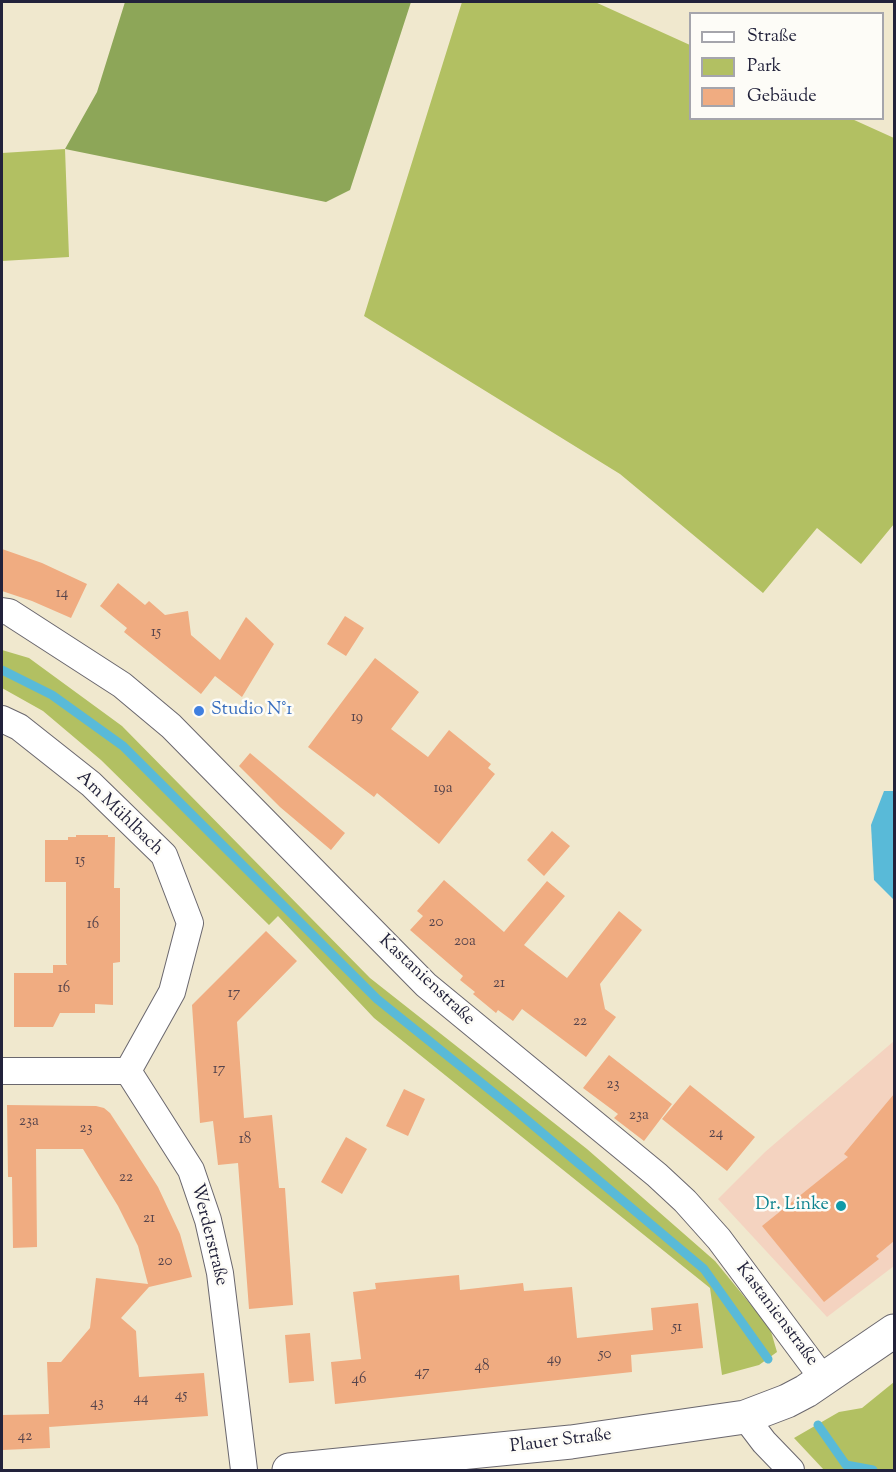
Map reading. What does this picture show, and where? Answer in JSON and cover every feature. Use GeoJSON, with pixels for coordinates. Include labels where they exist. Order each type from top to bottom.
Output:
{"type":"FeatureCollection","features":[{"type":"Feature","properties":{"kind":"main road","name":"Plauer Straße"},"geometry":{"type":"LineString","coordinates":[[289,1470],[571,1442],[746,1417],[787,1401],[824,1380],[894,1330]]}},
{"type":"Feature","properties":{"kind":"street","name":"Kastanienstraße"},"geometry":{"type":"LineString","coordinates":[[2,611],[9,612],[122,685],[171,726],[426,985],[657,1175],[685,1201],[718,1239],[824,1380]]}},
{"type":"Feature","properties":{"kind":"street","name":"Am Mühlbach"},"geometry":{"type":"LineString","coordinates":[[2,719],[19,727],[91,783],[164,855],[190,923],[172,992],[128,1071]]}},
{"type":"Feature","properties":{"kind":"street"},"geometry":{"type":"LineString","coordinates":[[2,1071],[128,1071]]}},
{"type":"Feature","properties":{"kind":"street","name":"Werderstraße"},"geometry":{"type":"LineString","coordinates":[[128,1071],[191,1170],[207,1220],[220,1273],[244,1470]]}},
{"type":"Feature","properties":{"kind":"street"},"geometry":{"type":"LineString","coordinates":[[746,1417],[764,1442],[791,1470]]}},
{"type":"Feature","properties":{"kind":"shaded area"},"geometry":{"type":"Polygon","coordinates":[[[894,1041],[894,1266],[827,1317],[718,1199],[765,1152],[894,1041]]]}},
{"type":"Feature","properties":{"kind":"green space"},"geometry":{"type":"Polygon","coordinates":[[[125,2],[411,2],[350,190],[326,202],[65,149],[97,92],[125,2]]]}},
{"type":"Feature","properties":{"kind":"green space"},"geometry":{"type":"Polygon","coordinates":[[[462,2],[595,2],[689,45],[689,120],[854,120],[894,138],[894,524],[861,564],[817,528],[763,593],[620,474],[364,316],[462,2]]]}},
{"type":"Feature","properties":{"kind":"green space"},"geometry":{"type":"Polygon","coordinates":[[[65,149],[69,257],[2,261],[2,153],[65,149]]]}},
{"type":"Feature","properties":{"kind":"green space"},"geometry":{"type":"Polygon","coordinates":[[[2,650],[29,658],[122,726],[370,978],[587,1149],[715,1261],[770,1328],[777,1352],[759,1365],[722,1375],[710,1288],[374,1018],[278,916],[269,925],[101,760],[43,711],[2,688],[2,650]]]}},
{"type":"Feature","properties":{"kind":"green space"},"geometry":{"type":"Polygon","coordinates":[[[894,1382],[894,1470],[824,1470],[794,1438],[839,1412],[862,1408],[894,1382]]]}},
{"type":"Feature","properties":{"kind":"water"},"geometry":{"type":"Polygon","coordinates":[[[884,791],[894,791],[894,900],[874,880],[871,825],[884,791]]]}},
{"type":"Feature","properties":{"kind":"building"},"geometry":{"type":"Polygon","coordinates":[[[2,549],[42,563],[87,584],[71,618],[2,591],[2,549]]]}},
{"type":"Feature","properties":{"kind":"building"},"geometry":{"type":"Polygon","coordinates":[[[118,583],[145,605],[149,601],[165,615],[188,611],[191,635],[220,660],[246,617],[274,644],[242,697],[215,676],[201,694],[124,632],[127,628],[100,606],[118,583]]]}},
{"type":"Feature","properties":{"kind":"building"},"geometry":{"type":"Polygon","coordinates":[[[345,616],[364,628],[346,656],[327,644],[345,616]]]}},
{"type":"Feature","properties":{"kind":"building"},"geometry":{"type":"Polygon","coordinates":[[[375,658],[419,692],[391,729],[428,757],[449,730],[491,764],[488,768],[495,774],[439,844],[377,793],[374,797],[308,747],[375,658]]]}},
{"type":"Feature","properties":{"kind":"building"},"geometry":{"type":"Polygon","coordinates":[[[250,753],[345,833],[331,850],[280,807],[239,766],[250,753]]]}},
{"type":"Feature","properties":{"kind":"building"},"geometry":{"type":"Polygon","coordinates":[[[552,831],[570,846],[544,876],[527,860],[552,831]]]}},
{"type":"Feature","properties":{"kind":"building"},"geometry":{"type":"Polygon","coordinates":[[[76,835],[115,837],[114,888],[120,888],[120,962],[113,963],[113,1005],[95,1004],[95,1013],[60,1013],[53,1027],[14,1027],[14,973],[53,973],[53,965],[67,965],[66,882],[45,882],[45,840],[68,840],[68,837],[76,837],[76,835]]]}},
{"type":"Feature","properties":{"kind":"building"},"geometry":{"type":"Polygon","coordinates":[[[444,880],[504,932],[547,881],[565,896],[524,945],[567,978],[619,911],[642,930],[600,984],[605,1009],[616,1017],[586,1057],[522,1009],[513,1021],[498,1010],[496,1013],[460,980],[463,976],[410,930],[423,916],[417,911],[444,880]]]}},
{"type":"Feature","properties":{"kind":"building"},"geometry":{"type":"Polygon","coordinates":[[[266,931],[297,961],[237,1022],[244,1118],[272,1115],[279,1188],[285,1188],[293,1305],[249,1309],[238,1163],[218,1165],[213,1121],[200,1123],[192,1005],[266,931]]]}},
{"type":"Feature","properties":{"kind":"building"},"geometry":{"type":"Polygon","coordinates":[[[609,1055],[672,1104],[644,1141],[614,1118],[618,1114],[583,1088],[609,1055]]]}},
{"type":"Feature","properties":{"kind":"building"},"geometry":{"type":"Polygon","coordinates":[[[690,1085],[755,1137],[727,1171],[662,1119],[690,1085]]]}},
{"type":"Feature","properties":{"kind":"building"},"geometry":{"type":"Polygon","coordinates":[[[404,1089],[425,1099],[408,1136],[386,1126],[404,1089]]]}},
{"type":"Feature","properties":{"kind":"building","name":"Dr. Linke"},"geometry":{"type":"Polygon","coordinates":[[[894,1094],[894,1241],[876,1256],[879,1259],[824,1302],[762,1226],[848,1157],[844,1154],[894,1094]]]}},
{"type":"Feature","properties":{"kind":"building"},"geometry":{"type":"Polygon","coordinates":[[[7,1105],[104,1108],[110,1113],[131,1145],[158,1187],[180,1234],[192,1277],[149,1287],[121,1318],[136,1331],[139,1377],[204,1373],[208,1416],[49,1427],[50,1448],[2,1450],[2,1415],[49,1414],[47,1362],[61,1362],[90,1328],[96,1278],[148,1284],[138,1246],[118,1206],[83,1149],[36,1149],[37,1247],[13,1248],[12,1177],[8,1177],[7,1105]]]}},
{"type":"Feature","properties":{"kind":"building"},"geometry":{"type":"Polygon","coordinates":[[[346,1137],[367,1149],[342,1194],[321,1182],[346,1137]]]}},
{"type":"Feature","properties":{"kind":"building"},"geometry":{"type":"Polygon","coordinates":[[[459,1275],[460,1290],[523,1283],[524,1291],[572,1287],[577,1338],[653,1330],[651,1308],[698,1303],[703,1348],[631,1355],[632,1372],[335,1404],[331,1362],[361,1359],[353,1292],[376,1289],[375,1283],[459,1275]]]}},
{"type":"Feature","properties":{"kind":"building"},"geometry":{"type":"Polygon","coordinates":[[[310,1333],[314,1381],[289,1383],[285,1335],[310,1333]]]}},
{"type":"Feature","properties":{"kind":"waterway"},"geometry":{"type":"LineString","coordinates":[[2,670],[52,695],[123,746],[377,999],[515,1110],[704,1269],[768,1359]]}},
{"type":"Feature","properties":{"kind":"waterway"},"geometry":{"type":"LineString","coordinates":[[818,1425],[846,1465],[873,1470]]}},
{"type":"Feature","properties":{"kind":"place","name":"Studio N°1"},"geometry":{"type":"Point","coordinates":[199,711]}},
{"type":"Feature","properties":{"kind":"place","name":"Dr. Linke"},"geometry":{"type":"Point","coordinates":[841,1206]}}]}
